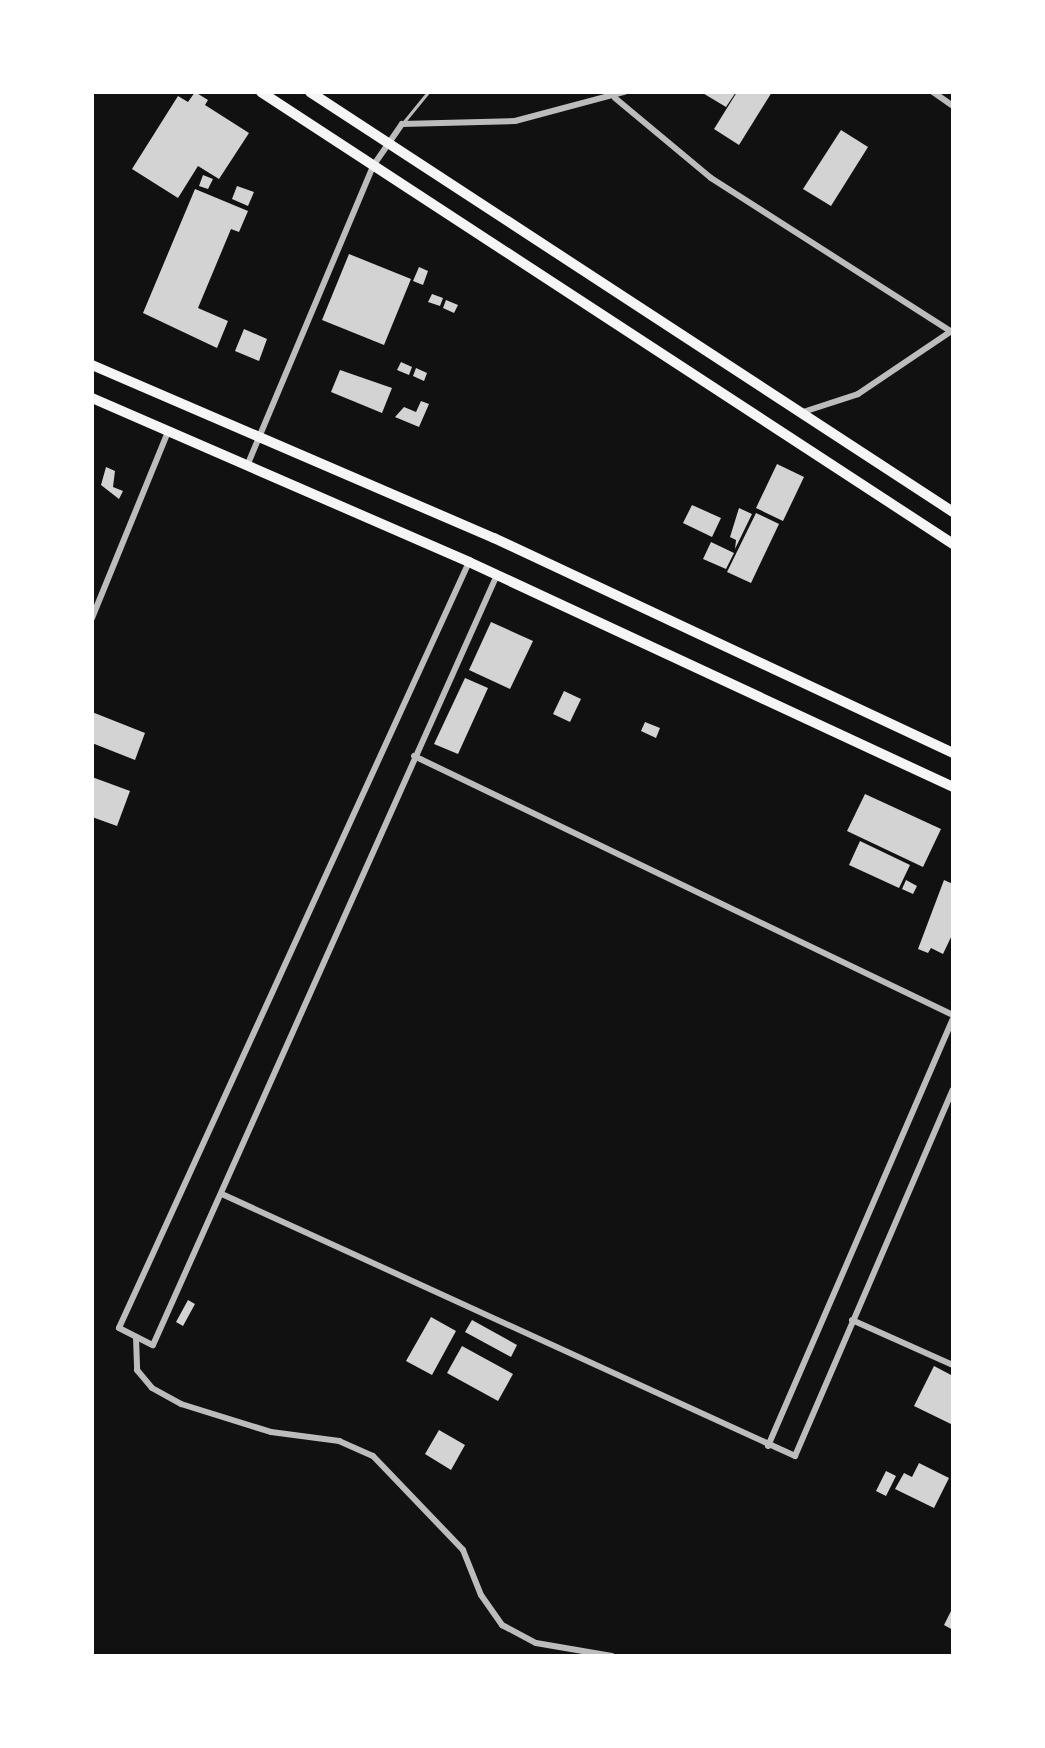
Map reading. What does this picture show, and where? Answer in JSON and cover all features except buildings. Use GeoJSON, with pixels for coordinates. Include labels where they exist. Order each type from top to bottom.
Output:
{"type":"FeatureCollection","features":[{"type":"Feature","properties":{"kind":"main road"},"geometry":{"type":"LineString","coordinates":[[261,92],[953,544]]}},
{"type":"Feature","properties":{"kind":"main road"},"geometry":{"type":"LineString","coordinates":[[310,92],[953,512]]}},
{"type":"Feature","properties":{"kind":"main road"},"geometry":{"type":"LineString","coordinates":[[92,365],[494,538],[953,753]]}},
{"type":"Feature","properties":{"kind":"main road"},"geometry":{"type":"LineString","coordinates":[[92,398],[469,562],[953,787]]}},
{"type":"Feature","properties":{"kind":"street"},"geometry":{"type":"LineString","coordinates":[[247,466],[373,166],[402,124],[515,121],[615,98],[624,92]]}},
{"type":"Feature","properties":{"kind":"street"},"geometry":{"type":"LineString","coordinates":[[933,92],[953,106]]}},
{"type":"Feature","properties":{"kind":"street"},"geometry":{"type":"LineString","coordinates":[[615,98],[711,178],[952,332],[858,394],[800,413]]}},
{"type":"Feature","properties":{"kind":"street"},"geometry":{"type":"LineString","coordinates":[[92,618],[168,432]]}},
{"type":"Feature","properties":{"kind":"street"},"geometry":{"type":"LineString","coordinates":[[469,562],[119,1328],[153,1345],[224,1195],[414,756],[496,577]]}},
{"type":"Feature","properties":{"kind":"street"},"geometry":{"type":"LineString","coordinates":[[414,756],[953,1017],[768,1446]]}},
{"type":"Feature","properties":{"kind":"street"},"geometry":{"type":"LineString","coordinates":[[224,1195],[795,1456],[953,1090]]}},
{"type":"Feature","properties":{"kind":"street"},"geometry":{"type":"LineString","coordinates":[[852,1320],[953,1365]]}},
{"type":"Feature","properties":{"kind":"street"},"geometry":{"type":"LineString","coordinates":[[136,1337],[137,1370],[152,1388],[181,1404],[271,1432],[339,1441],[373,1456],[463,1550],[481,1595],[502,1625],[536,1643],[612,1656]]}},
{"type":"Feature","properties":{"kind":"lane"},"geometry":{"type":"LineString","coordinates":[[402,124],[428,92]]}},
{"type":"Feature","properties":{"kind":"lane"},"geometry":{"type":"LineString","coordinates":[[605,92],[615,98]]}}]}
